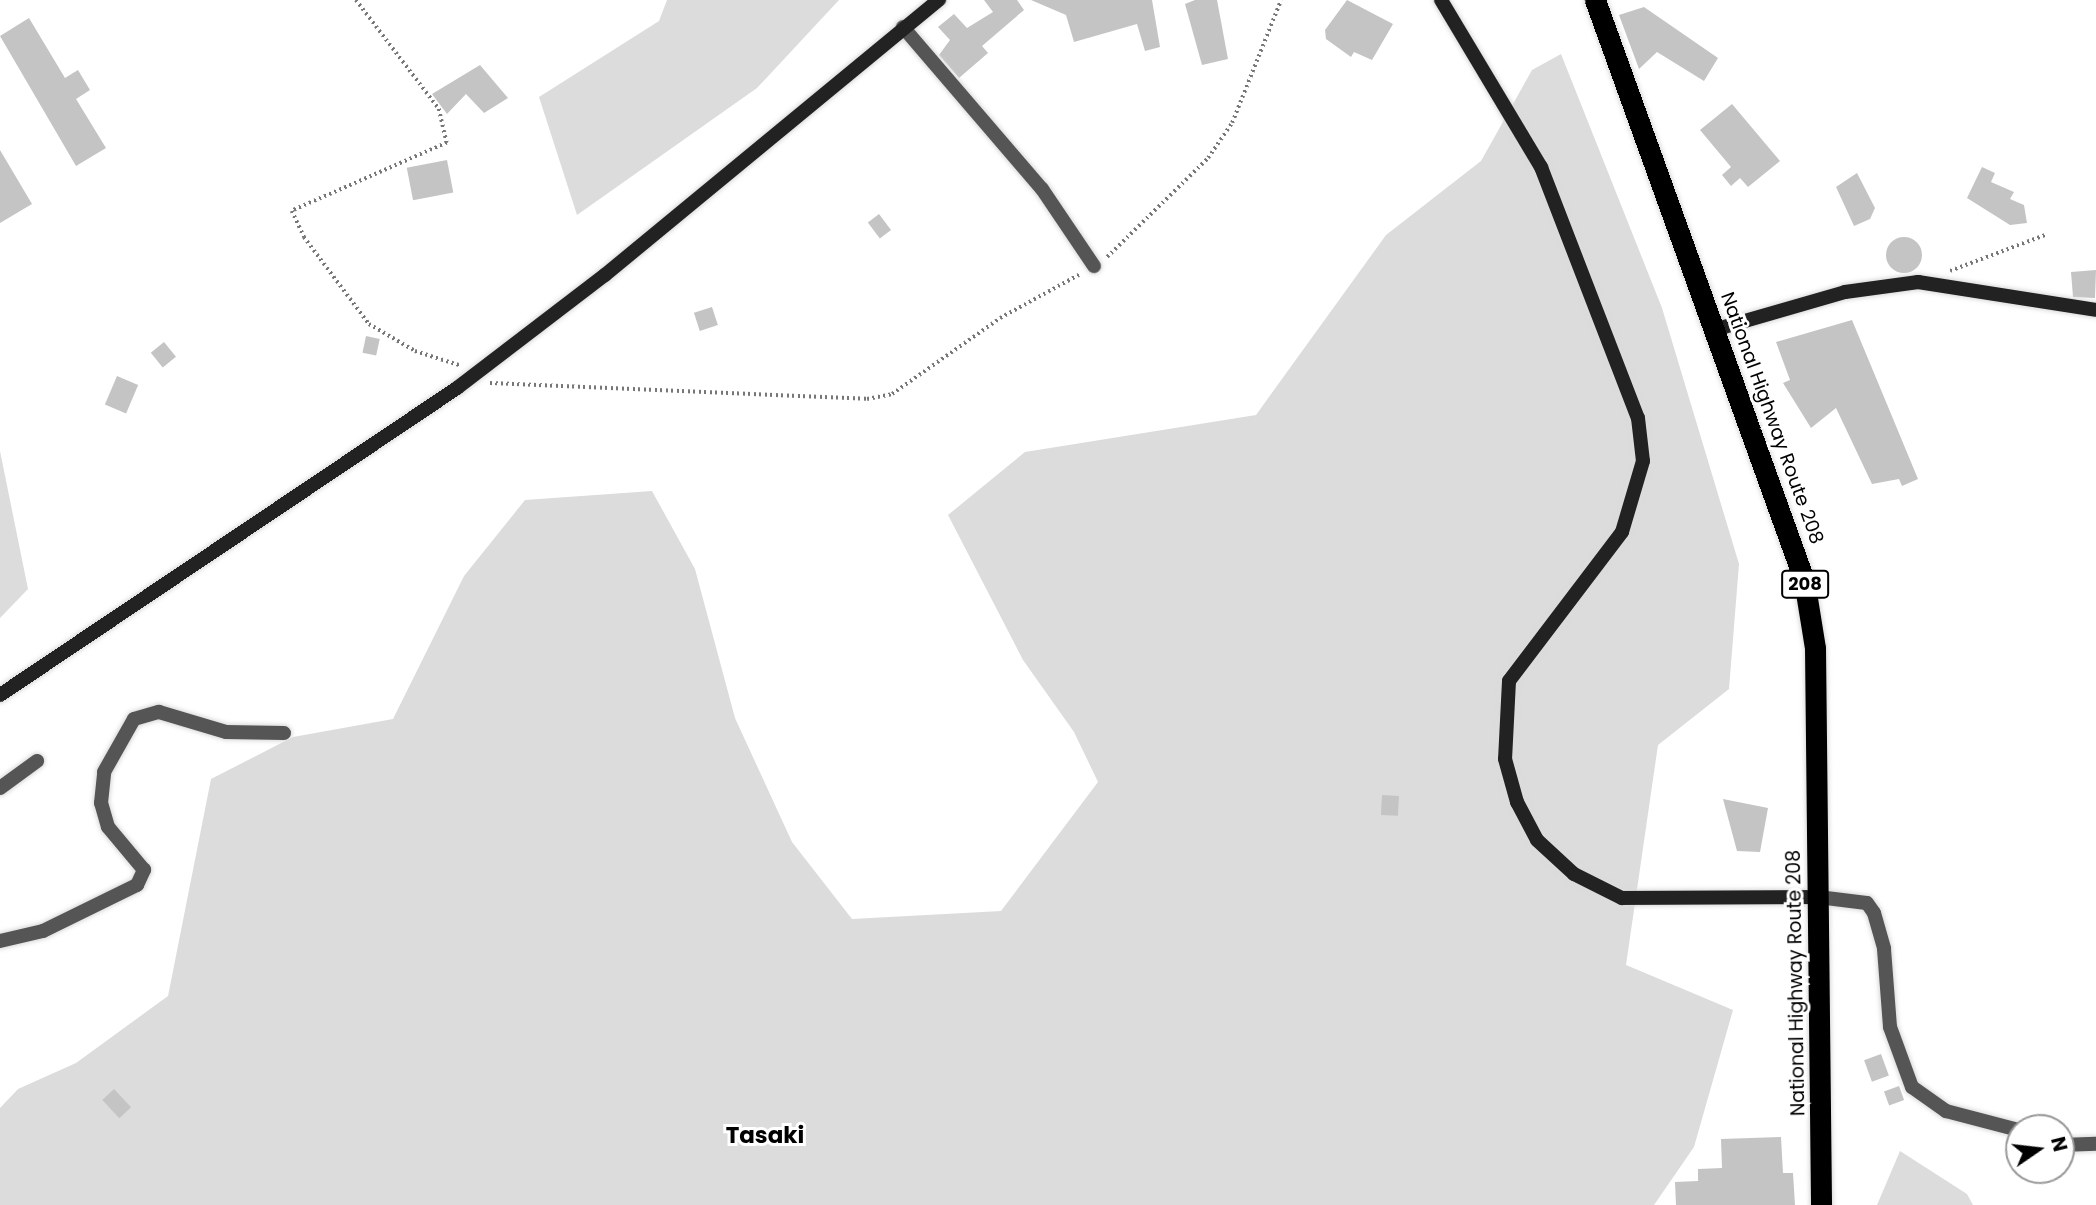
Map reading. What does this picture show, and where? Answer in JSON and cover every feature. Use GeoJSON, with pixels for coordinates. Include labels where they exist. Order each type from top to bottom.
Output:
{"type":"FeatureCollection","features":[{"type":"Feature","properties":{"kind":"highway","name":"National Highway Route 208"},"geometry":{"type":"LineString","coordinates":[[1595,0],[1717,329],[1804,580],[1815,648],[1821,1205]]}},
{"type":"Feature","properties":{"kind":"street"},"geometry":{"type":"LineString","coordinates":[[0,695],[477,371],[605,275],[939,0]]}},
{"type":"Feature","properties":{"kind":"street"},"geometry":{"type":"LineString","coordinates":[[1441,0],[1541,167],[1638,418],[1643,461],[1622,532],[1509,681],[1505,759],[1517,802],[1537,840],[1574,874],[1622,898],[1818,898],[1867,903],[1874,913],[1884,949],[1890,1027],[1912,1087],[1947,1111],[2005,1126]]}},
{"type":"Feature","properties":{"kind":"street"},"geometry":{"type":"LineString","coordinates":[[903,27],[1042,189],[1094,266]]}},
{"type":"Feature","properties":{"kind":"street"},"geometry":{"type":"LineString","coordinates":[[1717,329],[1845,292],[1918,282],[2096,310]]}},
{"type":"Feature","properties":{"kind":"street"},"geometry":{"type":"LineString","coordinates":[[0,941],[43,931],[137,884],[144,870],[108,827],[101,803],[104,772],[134,719],[159,712],[226,732],[284,733]]}},
{"type":"Feature","properties":{"kind":"street"},"geometry":{"type":"LineString","coordinates":[[0,788],[37,761]]}},
{"type":"Feature","properties":{"kind":"street"},"geometry":{"type":"LineString","coordinates":[[2075,1145],[2096,1144]]}},
{"type":"Feature","properties":{"kind":"path"},"geometry":{"type":"LineString","coordinates":[[356,0],[439,109],[447,143],[292,211],[304,237],[369,324],[415,351],[477,371]]}},
{"type":"Feature","properties":{"kind":"path"},"geometry":{"type":"LineString","coordinates":[[462,382],[867,399],[892,394],[1000,318],[1094,266],[1208,158],[1232,123],[1281,0]]}},
{"type":"Feature","properties":{"kind":"path"},"geometry":{"type":"LineString","coordinates":[[1918,282],[2045,235]]}},
{"type":"Feature","properties":{"kind":"shaded area"},"geometry":{"type":"Polygon","coordinates":[[[667,0],[839,0],[757,88],[577,215],[539,97],[659,21],[667,0]]]}},
{"type":"Feature","properties":{"kind":"shaded area"},"geometry":{"type":"Polygon","coordinates":[[[1561,54],[1662,308],[1739,564],[1729,689],[1658,745],[1626,965],[1733,1010],[1694,1147],[1654,1205],[0,1205],[0,1108],[18,1089],[76,1063],[168,996],[211,779],[293,737],[393,719],[464,576],[525,500],[652,491],[695,569],[735,718],[792,842],[852,919],[1001,911],[1098,782],[1074,732],[1023,660],[948,515],[1025,452],[1256,415],[1386,235],[1481,161],[1532,70],[1561,54]]]}},
{"type":"Feature","properties":{"kind":"shaded area"},"geometry":{"type":"Polygon","coordinates":[[[0,451],[28,589],[0,618],[0,451]]]}},
{"type":"Feature","properties":{"kind":"shaded area"},"geometry":{"type":"Polygon","coordinates":[[[1900,1151],[1967,1194],[1973,1205],[1877,1205],[1900,1151]]]}},
{"type":"Feature","properties":{"kind":"building"},"geometry":{"type":"Polygon","coordinates":[[[984,0],[1017,0],[1024,10],[982,46],[988,53],[959,78],[939,55],[950,40],[938,27],[954,14],[967,28],[993,12],[984,0]]]}},
{"type":"Feature","properties":{"kind":"building"},"geometry":{"type":"Polygon","coordinates":[[[1031,0],[1152,0],[1160,47],[1145,51],[1137,24],[1074,42],[1066,15],[1031,0]]]}},
{"type":"Feature","properties":{"kind":"building"},"geometry":{"type":"Polygon","coordinates":[[[1195,0],[1217,0],[1228,59],[1202,65],[1185,4],[1195,0]]]}},
{"type":"Feature","properties":{"kind":"building"},"geometry":{"type":"Polygon","coordinates":[[[1347,0],[1393,24],[1372,60],[1354,52],[1351,57],[1326,39],[1325,30],[1347,0]]]}},
{"type":"Feature","properties":{"kind":"building"},"geometry":{"type":"Polygon","coordinates":[[[1644,7],[1718,58],[1704,81],[1657,52],[1639,69],[1619,15],[1644,7]]]}},
{"type":"Feature","properties":{"kind":"building"},"geometry":{"type":"Polygon","coordinates":[[[29,18],[65,78],[78,70],[90,90],[76,99],[106,148],[76,166],[0,36],[29,18]]]}},
{"type":"Feature","properties":{"kind":"building"},"geometry":{"type":"Polygon","coordinates":[[[480,65],[508,98],[484,113],[466,94],[447,114],[432,94],[480,65]]]}},
{"type":"Feature","properties":{"kind":"building"},"geometry":{"type":"Polygon","coordinates":[[[1732,104],[1780,161],[1748,187],[1740,178],[1731,186],[1722,175],[1731,167],[1700,130],[1732,104]]]}},
{"type":"Feature","properties":{"kind":"building"},"geometry":{"type":"Polygon","coordinates":[[[0,150],[32,204],[0,223],[0,150]]]}},
{"type":"Feature","properties":{"kind":"building"},"geometry":{"type":"Polygon","coordinates":[[[447,160],[453,192],[413,200],[407,168],[447,160]]]}},
{"type":"Feature","properties":{"kind":"building"},"geometry":{"type":"Polygon","coordinates":[[[1982,167],[1995,173],[1991,182],[2014,192],[2010,199],[2024,205],[2027,223],[2010,225],[1967,198],[1982,167]]]}},
{"type":"Feature","properties":{"kind":"building"},"geometry":{"type":"Polygon","coordinates":[[[1857,173],[1875,208],[1870,219],[1854,226],[1836,187],[1857,173]]]}},
{"type":"Feature","properties":{"kind":"building"},"geometry":{"type":"Polygon","coordinates":[[[879,214],[891,230],[880,238],[868,222],[879,214]]]}},
{"type":"Feature","properties":{"kind":"building"},"geometry":{"type":"Polygon","coordinates":[[[1904,237],[1917,242],[1922,255],[1917,268],[1904,273],[1891,268],[1886,255],[1891,242],[1904,237]]]}},
{"type":"Feature","properties":{"kind":"building"},"geometry":{"type":"Polygon","coordinates":[[[2096,270],[2095,298],[2073,297],[2071,272],[2096,270]]]}},
{"type":"Feature","properties":{"kind":"building"},"geometry":{"type":"Polygon","coordinates":[[[712,307],[718,325],[700,331],[694,313],[712,307]]]}},
{"type":"Feature","properties":{"kind":"building"},"geometry":{"type":"Polygon","coordinates":[[[1852,320],[1918,479],[1902,486],[1899,479],[1872,484],[1836,408],[1811,428],[1783,383],[1790,380],[1776,342],[1852,320]]]}},
{"type":"Feature","properties":{"kind":"building"},"geometry":{"type":"Polygon","coordinates":[[[366,336],[380,339],[376,356],[362,353],[366,336]]]}},
{"type":"Feature","properties":{"kind":"building"},"geometry":{"type":"Polygon","coordinates":[[[164,342],[176,357],[163,367],[151,353],[164,342]]]}},
{"type":"Feature","properties":{"kind":"building"},"geometry":{"type":"Polygon","coordinates":[[[117,376],[138,385],[126,414],[105,405],[117,376]]]}},
{"type":"Feature","properties":{"kind":"building"},"geometry":{"type":"Polygon","coordinates":[[[1382,795],[1399,796],[1398,816],[1381,815],[1382,795]]]}},
{"type":"Feature","properties":{"kind":"building"},"geometry":{"type":"Polygon","coordinates":[[[1723,799],[1768,808],[1760,852],[1737,851],[1723,799]]]}},
{"type":"Feature","properties":{"kind":"building"},"geometry":{"type":"Polygon","coordinates":[[[1881,1054],[1889,1076],[1872,1082],[1864,1060],[1881,1054]]]}},
{"type":"Feature","properties":{"kind":"building"},"geometry":{"type":"Polygon","coordinates":[[[1899,1086],[1904,1100],[1889,1106],[1884,1091],[1899,1086]]]}},
{"type":"Feature","properties":{"kind":"building"},"geometry":{"type":"Polygon","coordinates":[[[114,1089],[131,1107],[119,1118],[102,1100],[114,1089]]]}},
{"type":"Feature","properties":{"kind":"building"},"geometry":{"type":"Polygon","coordinates":[[[1781,1137],[1783,1173],[1793,1173],[1795,1205],[1676,1205],[1675,1182],[1698,1181],[1698,1169],[1722,1168],[1721,1139],[1781,1137]]]}},
{"type":"Feature","properties":{"kind":"district","name":"Tasaki"},"geometry":{"type":"Point","coordinates":[765,1135]}}]}
